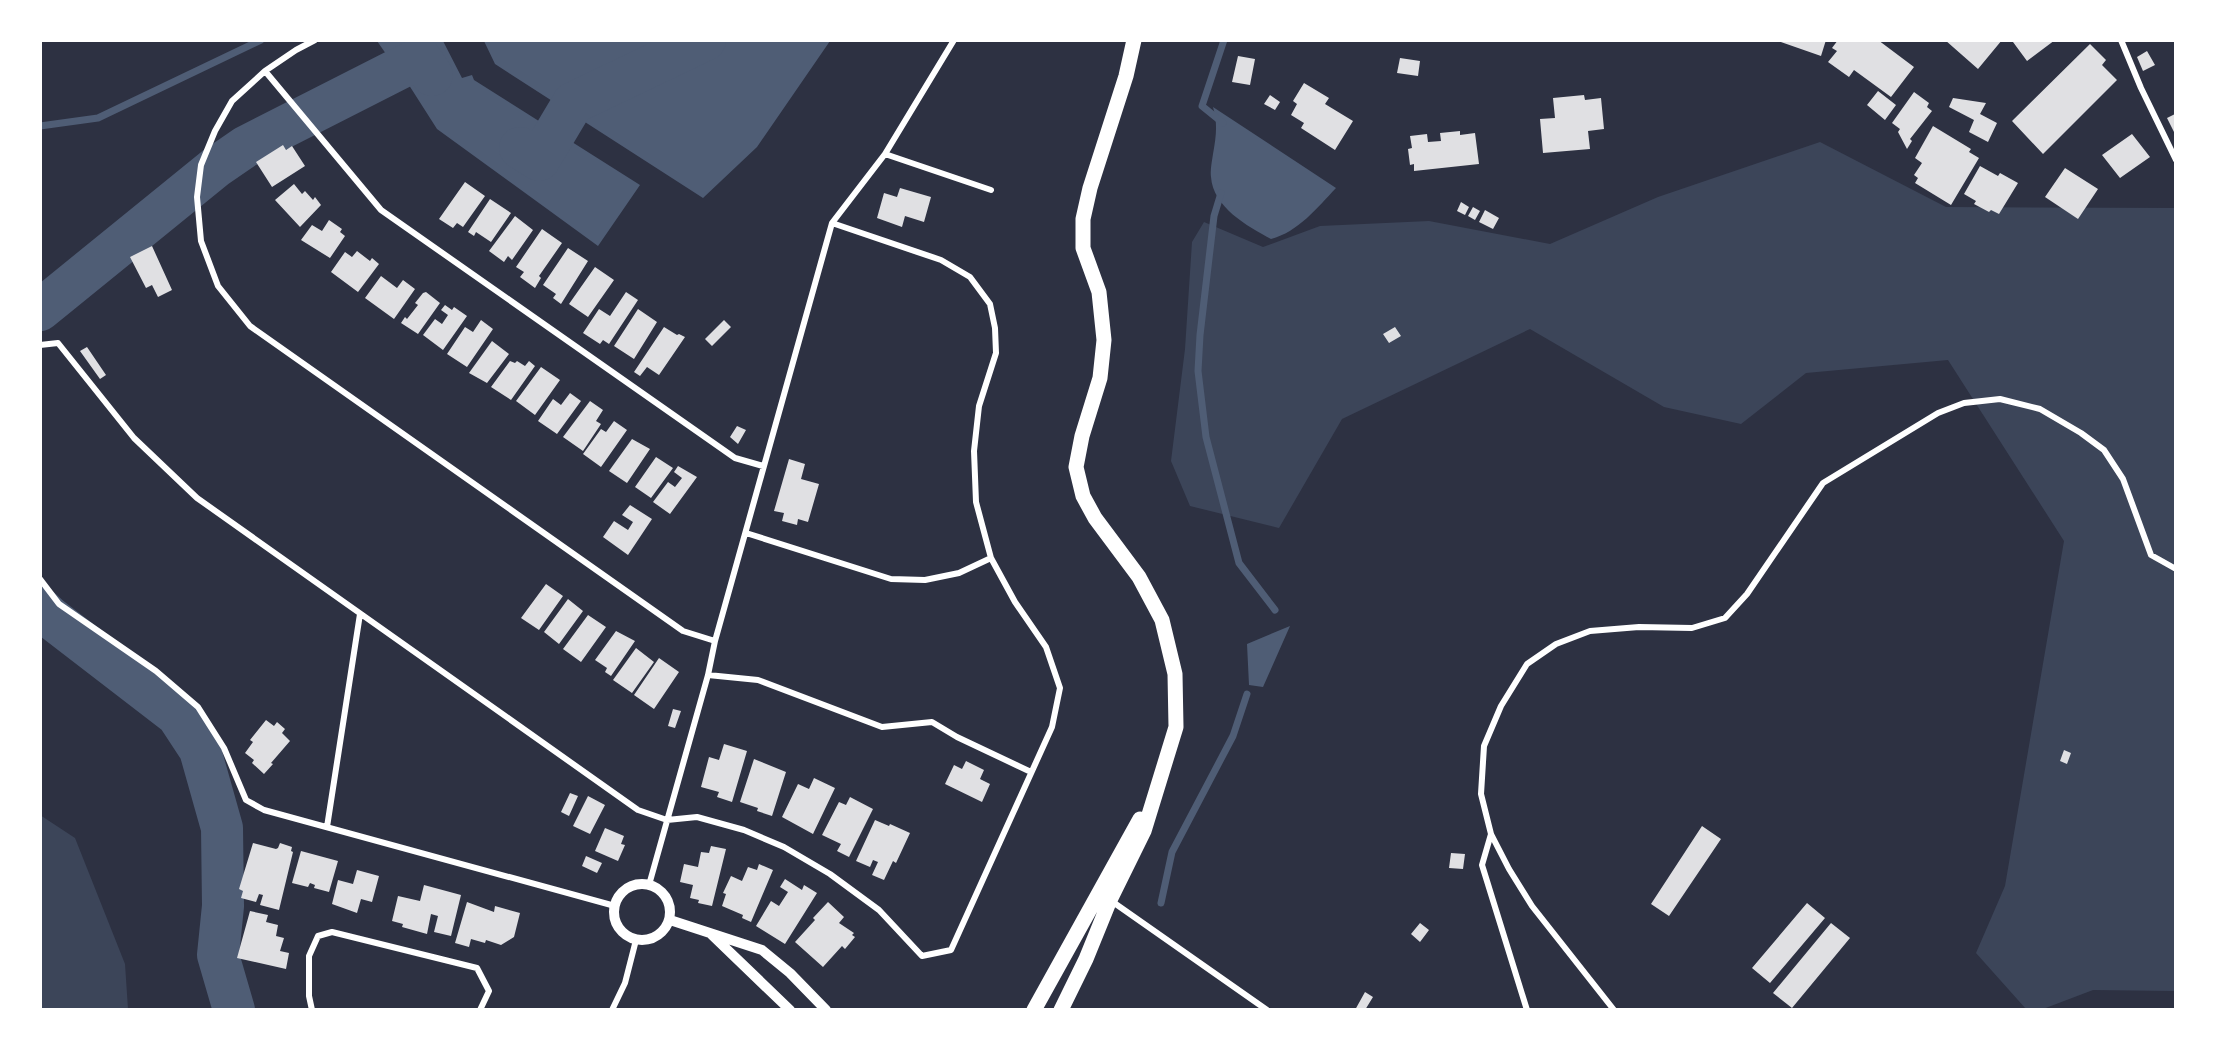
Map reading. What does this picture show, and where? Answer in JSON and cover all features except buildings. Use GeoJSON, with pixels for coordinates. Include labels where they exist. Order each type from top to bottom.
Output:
{"type":"FeatureCollection","features":[{"type":"Feature","properties":{"kind":"main road"},"geometry":{"type":"LineString","coordinates":[[1034,1010],[1105,896],[1160,785],[1176,727],[1175,674],[1162,620],[1139,577],[1095,518],[1083,496],[1076,466],[1082,435],[1100,378],[1104,340],[1099,292],[1083,248],[1083,219],[1090,188],[1126,76],[1134,40]]}},
{"type":"Feature","properties":{"kind":"main road"},"geometry":{"type":"LineString","coordinates":[[1061,1010],[1086,959],[1105,896]]}},
{"type":"Feature","properties":{"kind":"street"},"geometry":{"type":"LineString","coordinates":[[315,40],[265,70],[232,101],[215,131],[201,165],[197,196],[201,241],[218,286],[250,326],[683,631],[715,641]]}},
{"type":"Feature","properties":{"kind":"street"},"geometry":{"type":"LineString","coordinates":[[649,885],[832,223],[885,154],[954,40]]}},
{"type":"Feature","properties":{"kind":"street"},"geometry":{"type":"LineString","coordinates":[[2121,40],[2175,160]]}},
{"type":"Feature","properties":{"kind":"street"},"geometry":{"type":"LineString","coordinates":[[265,70],[381,210],[735,458],[763,466]]}},
{"type":"Feature","properties":{"kind":"street"},"geometry":{"type":"LineString","coordinates":[[885,154],[991,190]]}},
{"type":"Feature","properties":{"kind":"street"},"geometry":{"type":"LineString","coordinates":[[40,345],[58,343],[134,438],[197,498],[638,810],[667,820],[696,817],[744,830],[784,847],[830,874],[879,910],[922,956],[951,950],[1052,727],[1060,688],[1046,647],[1015,602],[991,558],[976,502],[974,451],[979,406],[996,353],[995,328],[990,304],[970,277],[941,260],[832,223]]}},
{"type":"Feature","properties":{"kind":"street"},"geometry":{"type":"LineString","coordinates":[[1614,1010],[1532,906],[1491,834],[1481,794],[1484,746],[1501,706],[1527,664],[1556,644],[1590,631],[1639,627],[1692,627],[1725,618],[1747,594],[1823,483],[1938,413],[1965,403],[2000,399],[2040,409],[2081,433],[2104,450],[2122,479],[2151,555],[2175,569]]}},
{"type":"Feature","properties":{"kind":"street"},"geometry":{"type":"LineString","coordinates":[[746,533],[891,579],[925,580],[959,573],[991,558]]}},
{"type":"Feature","properties":{"kind":"street"},"geometry":{"type":"LineString","coordinates":[[40,579],[59,604],[156,671],[198,707],[224,748],[246,800],[264,810],[615,906]]}},
{"type":"Feature","properties":{"kind":"street"},"geometry":{"type":"LineString","coordinates":[[327,827],[360,614]]}},
{"type":"Feature","properties":{"kind":"street"},"geometry":{"type":"LineString","coordinates":[[708,675],[758,680],[882,727],[932,722],[957,737],[1031,772]]}},
{"type":"Feature","properties":{"kind":"street"},"geometry":{"type":"LineString","coordinates":[[1491,834],[1482,865],[1527,1010]]}},
{"type":"Feature","properties":{"kind":"street"},"geometry":{"type":"LineString","coordinates":[[649,885],[657,888],[669,902],[670,920],[660,934],[645,940],[636,940],[618,927],[615,920],[615,906],[624,891],[632,886],[649,885]]}},
{"type":"Feature","properties":{"kind":"street"},"geometry":{"type":"LineString","coordinates":[[1105,896],[1267,1010]]}},
{"type":"Feature","properties":{"kind":"street"},"geometry":{"type":"LineString","coordinates":[[670,920],[762,950],[790,973],[826,1010]]}},
{"type":"Feature","properties":{"kind":"street"},"geometry":{"type":"LineString","coordinates":[[312,1010],[309,996],[309,956],[318,936],[332,932],[477,968],[489,991],[480,1010]]}},
{"type":"Feature","properties":{"kind":"street"},"geometry":{"type":"LineString","coordinates":[[709,932],[790,1010]]}},
{"type":"Feature","properties":{"kind":"street"},"geometry":{"type":"LineString","coordinates":[[612,1010],[625,983],[636,940]]}},
{"type":"Feature","properties":{"kind":"shaded area"},"geometry":{"type":"Polygon","coordinates":[[[377,41],[443,41],[462,78],[472,75],[474,80],[640,185],[598,246],[437,129],[407,82],[391,81],[384,71],[391,61],[377,41]]]}},
{"type":"Feature","properties":{"kind":"shaded area"},"geometry":{"type":"Polygon","coordinates":[[[484,41],[830,41],[757,147],[703,198],[495,64],[484,41]]]}},
{"type":"Feature","properties":{"kind":"shaded area"},"geometry":{"type":"Polygon","coordinates":[[[1213,107],[1336,188],[1298,225],[1281,236],[1271,239],[1242,222],[1218,198],[1213,188],[1211,171],[1216,125],[1213,107]]]}},
{"type":"Feature","properties":{"kind":"shaded area"},"geometry":{"type":"Polygon","coordinates":[[[1820,142],[1946,207],[2175,208],[2175,991],[2093,990],[2043,1009],[2026,1009],[1976,953],[2005,886],[2064,541],[1948,360],[1806,373],[1741,424],[1664,407],[1530,329],[1342,419],[1279,528],[1190,506],[1171,461],[1185,349],[1192,242],[1204,222],[1263,247],[1320,226],[1429,221],[1550,244],[1658,197],[1820,142]]]}},
{"type":"Feature","properties":{"kind":"shaded area"},"geometry":{"type":"Polygon","coordinates":[[[1290,626],[1263,687],[1249,685],[1247,644],[1290,626]]]}},
{"type":"Feature","properties":{"kind":"shaded area"},"geometry":{"type":"Polygon","coordinates":[[[40,815],[75,838],[125,964],[128,1009],[41,1009],[40,815]]]}},
{"type":"Feature","properties":{"kind":"waterway"},"geometry":{"type":"LineString","coordinates":[[40,126],[98,118],[261,40]]}},
{"type":"Feature","properties":{"kind":"waterway"},"geometry":{"type":"LineString","coordinates":[[520,148],[539,160],[573,103],[705,40]]}},
{"type":"Feature","properties":{"kind":"waterway"},"geometry":{"type":"LineString","coordinates":[[1223,123],[1202,106],[1224,40]]}},
{"type":"Feature","properties":{"kind":"waterway"},"geometry":{"type":"LineString","coordinates":[[40,310],[216,167],[245,147],[420,58],[432,75]]}},
{"type":"Feature","properties":{"kind":"waterway"},"geometry":{"type":"LineString","coordinates":[[1221,193],[1214,216],[1200,335],[1198,371],[1206,437],[1239,563],[1275,610]]}},
{"type":"Feature","properties":{"kind":"waterway"},"geometry":{"type":"LineString","coordinates":[[40,608],[177,715],[200,750],[222,828],[223,906],[218,955],[234,1010]]}},
{"type":"Feature","properties":{"kind":"waterway"},"geometry":{"type":"LineString","coordinates":[[1161,903],[1172,852],[1233,736],[1247,694]]}}]}
